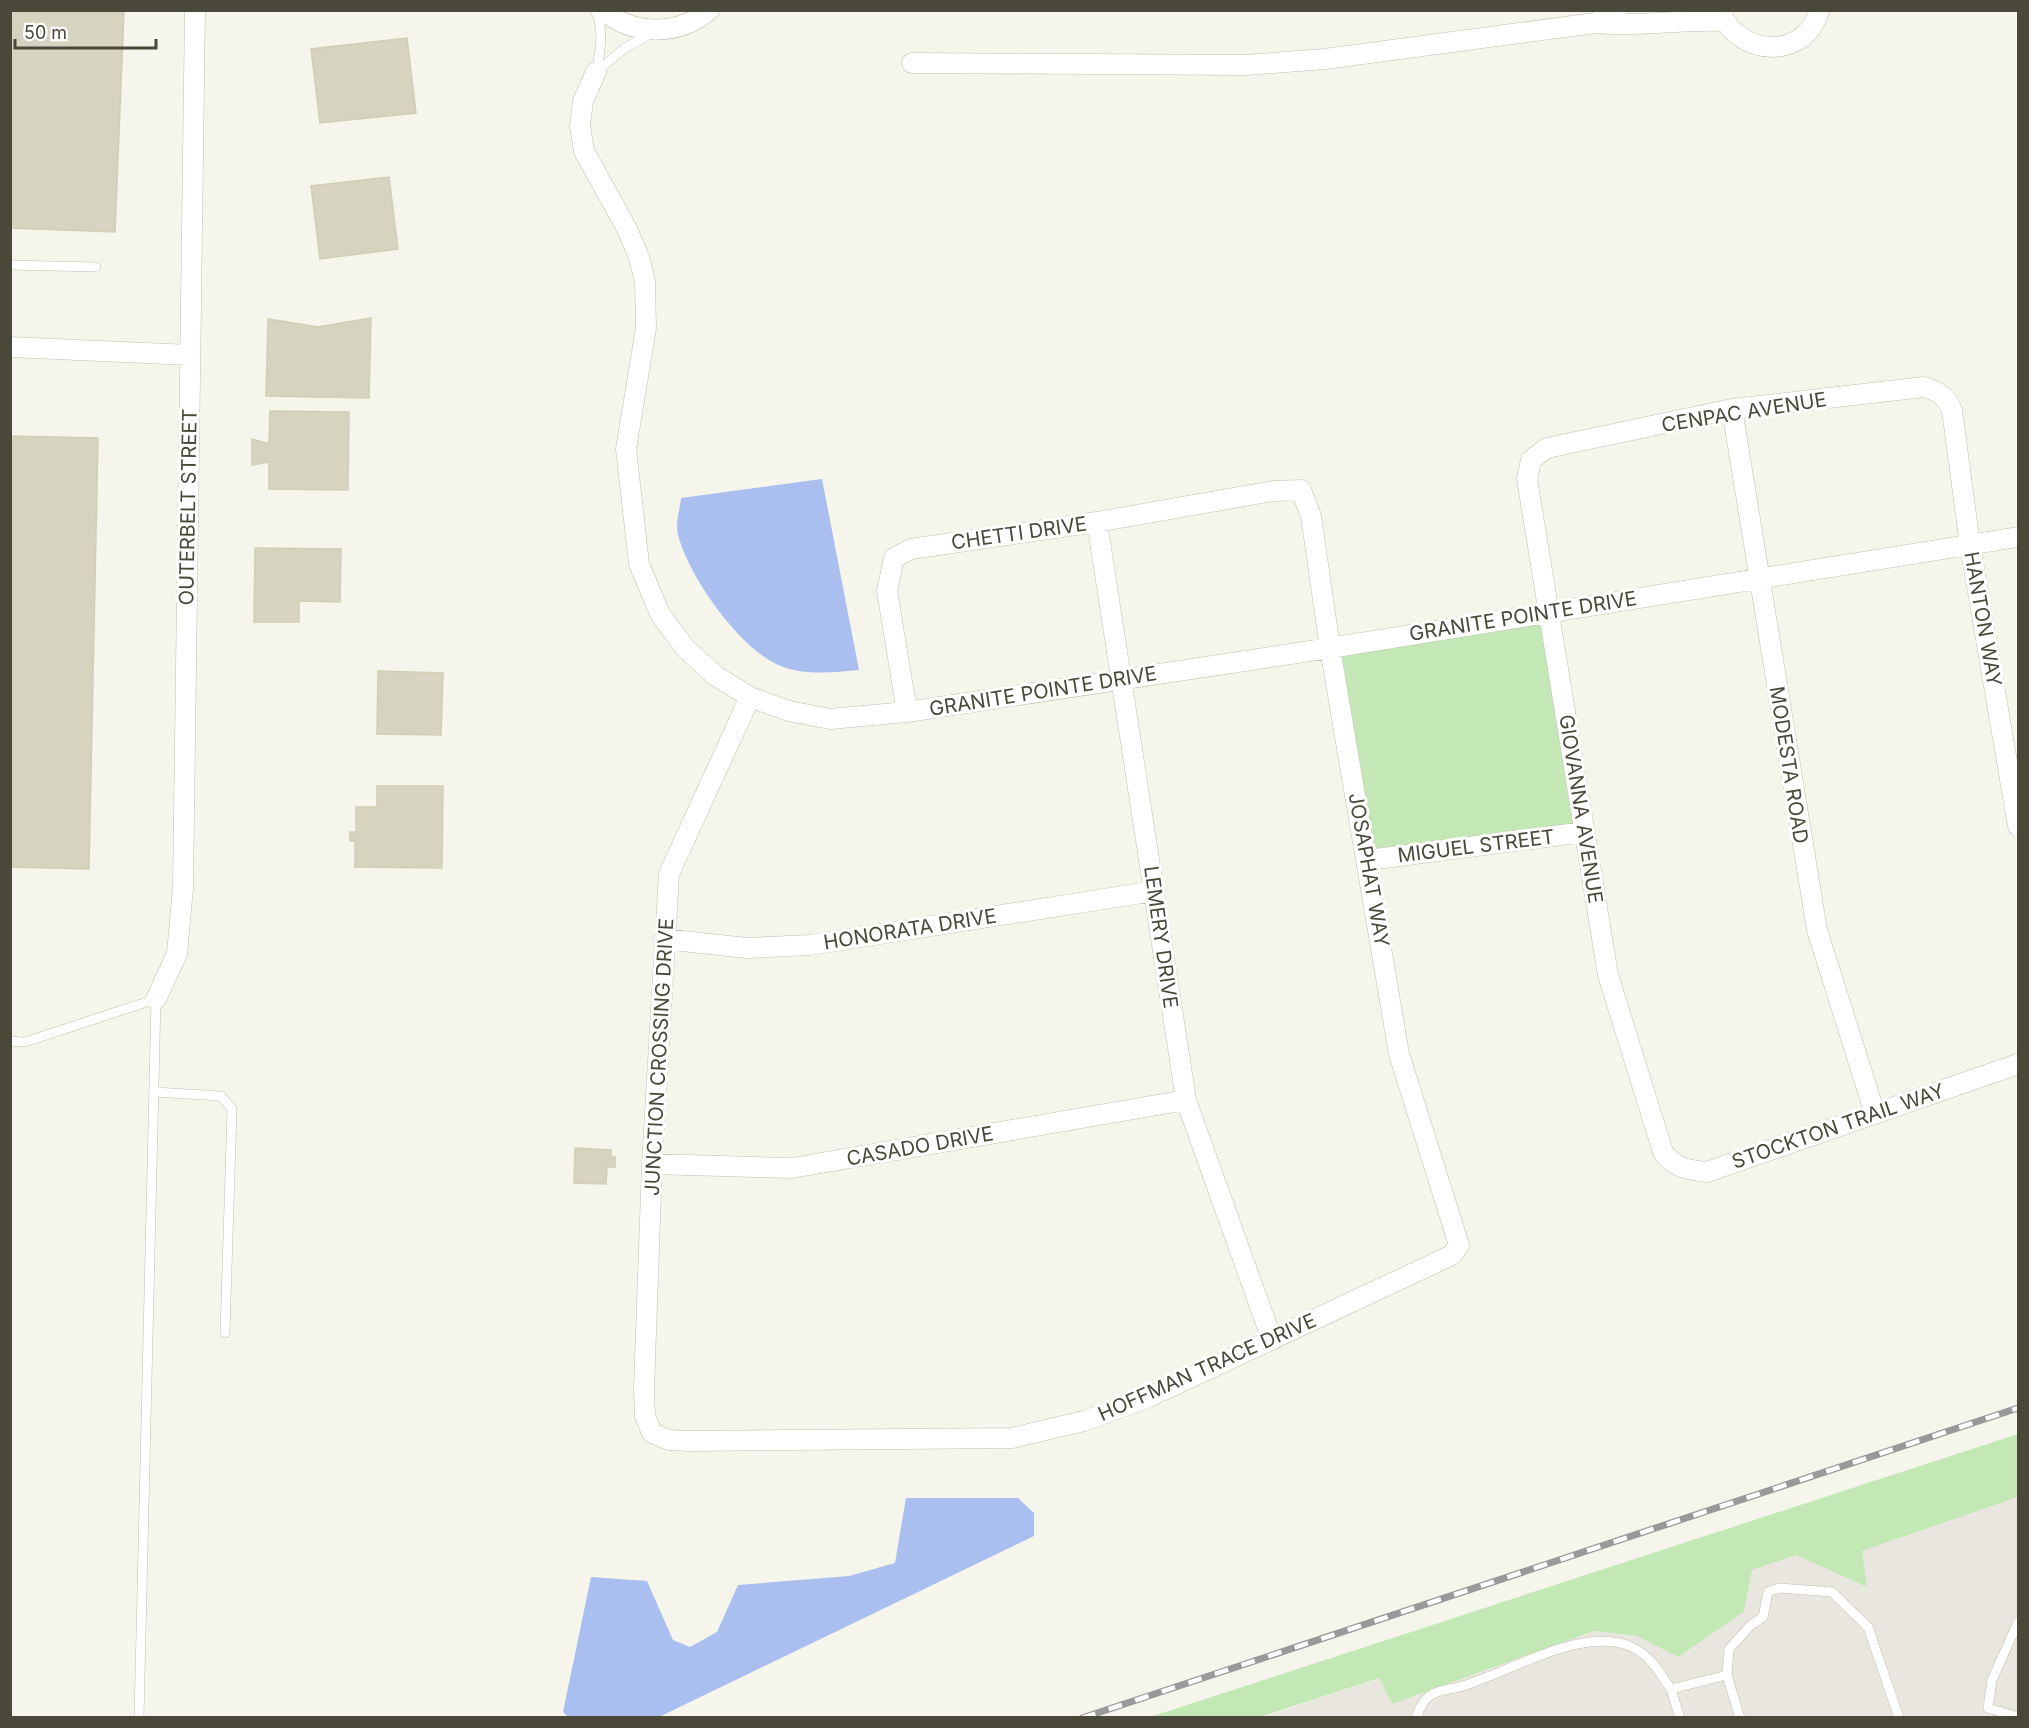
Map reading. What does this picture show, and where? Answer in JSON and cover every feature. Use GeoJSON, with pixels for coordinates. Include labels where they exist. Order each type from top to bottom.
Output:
{"type":"FeatureCollection","features":[{"type":"Feature","properties":{"kind":"street","name":"OUTERBELT STREET"},"geometry":{"type":"LineString","coordinates":[[156,999],[177,954],[183,888],[195,10]]}},
{"type":"Feature","properties":{"kind":"street"},"geometry":{"type":"LineString","coordinates":[[603,10],[613,19],[636,28],[657,30],[681,26],[709,10]]}},
{"type":"Feature","properties":{"kind":"street"},"geometry":{"type":"LineString","coordinates":[[1595,23],[1617,10]]}},
{"type":"Feature","properties":{"kind":"street"},"geometry":{"type":"LineString","coordinates":[[912,63],[1245,65],[1336,58],[1595,23],[1629,26],[1722,16],[1734,34],[1748,43],[1764,47],[1780,47],[1796,41],[1809,30],[1822,12]]}},
{"type":"Feature","properties":{"kind":"street","name":"GRANITE POINTE DRIVE"},"geometry":{"type":"LineString","coordinates":[[596,72],[583,101],[580,126],[584,151],[627,229],[639,257],[645,289],[646,328],[626,448],[639,564],[660,614],[686,649],[716,676],[750,697],[789,711],[830,719],[907,712],[1330,648],[2019,537]]}},
{"type":"Feature","properties":{"kind":"street"},"geometry":{"type":"LineString","coordinates":[[10,347],[190,355]]}},
{"type":"Feature","properties":{"kind":"street","name":"CENPAC AVENUE"},"geometry":{"type":"LineString","coordinates":[[1531,460],[1547,448],[1732,409],[1924,387],[1938,391],[1948,400],[1952,410]]}},
{"type":"Feature","properties":{"kind":"street","name":"MODESTA ROAD"},"geometry":{"type":"LineString","coordinates":[[1732,409],[1817,930],[1875,1114]]}},
{"type":"Feature","properties":{"kind":"street","name":"HANTON WAY"},"geometry":{"type":"LineString","coordinates":[[1952,410],[1970,545],[2019,826]]}},
{"type":"Feature","properties":{"kind":"street","name":"GIOVANNA AVENUE"},"geometry":{"type":"LineString","coordinates":[[1531,460],[1527,479],[1608,975],[1662,1152]]}},
{"type":"Feature","properties":{"kind":"street","name":"CHETTI DRIVE"},"geometry":{"type":"LineString","coordinates":[[907,712],[887,591],[894,558],[911,549],[1097,522],[1273,490],[1300,490]]}},
{"type":"Feature","properties":{"kind":"street","name":"JOSAPHAT WAY"},"geometry":{"type":"LineString","coordinates":[[1300,490],[1311,516],[1330,648],[1368,860],[1399,1054],[1459,1245]]}},
{"type":"Feature","properties":{"kind":"street","name":"LEMERY DRIVE"},"geometry":{"type":"LineString","coordinates":[[1097,522],[1186,1100],[1272,1340]]}},
{"type":"Feature","properties":{"kind":"street","name":"JUNCTION CROSSING DRIVE"},"geometry":{"type":"LineString","coordinates":[[652,1433],[645,1416],[644,1389],[652,1164],[669,874],[750,697]]}},
{"type":"Feature","properties":{"kind":"street","name":"MIGUEL STREET"},"geometry":{"type":"LineString","coordinates":[[1368,860],[1585,832]]}},
{"type":"Feature","properties":{"kind":"street","name":"HONORATA DRIVE"},"geometry":{"type":"LineString","coordinates":[[664,939],[747,948],[810,945],[1155,891]]}},
{"type":"Feature","properties":{"kind":"street","name":"STOCKTON TRAIL WAY"},"geometry":{"type":"LineString","coordinates":[[1662,1152],[1671,1164],[1689,1170],[1707,1172],[2019,1064]]}},
{"type":"Feature","properties":{"kind":"street","name":"CASADO DRIVE"},"geometry":{"type":"LineString","coordinates":[[652,1164],[792,1168],[1186,1100]]}},
{"type":"Feature","properties":{"kind":"street","name":"HOFFMAN TRACE DRIVE"},"geometry":{"type":"LineString","coordinates":[[652,1433],[669,1440],[689,1441],[1012,1438],[1084,1421],[1149,1397],[1443,1262],[1459,1245]]}},
{"type":"Feature","properties":{"kind":"lane"},"geometry":{"type":"LineString","coordinates":[[596,10],[599,17],[601,50],[596,72]]}},
{"type":"Feature","properties":{"kind":"lane"},"geometry":{"type":"LineString","coordinates":[[596,72],[625,48],[657,30]]}},
{"type":"Feature","properties":{"kind":"lane"},"geometry":{"type":"LineString","coordinates":[[10,264],[96,267]]}},
{"type":"Feature","properties":{"kind":"lane"},"geometry":{"type":"LineString","coordinates":[[10,1041],[25,1042],[156,999],[139,1718]]}},
{"type":"Feature","properties":{"kind":"lane"},"geometry":{"type":"LineString","coordinates":[[154,1092],[221,1096],[232,1109],[225,1333]]}},
{"type":"Feature","properties":{"kind":"lane"},"geometry":{"type":"LineString","coordinates":[[1740,1718],[1727,1675],[1729,1649],[1751,1625],[1763,1617],[1768,1592],[1779,1588],[1832,1592],[1868,1627],[1899,1718]]}},
{"type":"Feature","properties":{"kind":"lane"},"geometry":{"type":"LineString","coordinates":[[2019,1622],[1992,1680],[1987,1713],[2019,1717]]}},
{"type":"Feature","properties":{"kind":"lane"},"geometry":{"type":"LineString","coordinates":[[1416,1718],[1419,1707],[1432,1694],[1466,1685],[1574,1646],[1607,1642],[1632,1647],[1654,1664],[1672,1691],[1680,1718]]}},
{"type":"Feature","properties":{"kind":"lane"},"geometry":{"type":"LineString","coordinates":[[1672,1691],[1727,1675]]}},
{"type":"Feature","properties":{"kind":"shaded area"},"geometry":{"type":"Polygon","coordinates":[[[2018,1497],[2018,1717],[1260,1718],[1379,1678],[1392,1704],[1594,1631],[1637,1636],[1678,1657],[1744,1612],[1752,1570],[1796,1555],[1866,1586],[1862,1551],[2018,1497]]]}},
{"type":"Feature","properties":{"kind":"green space"},"geometry":{"type":"Polygon","coordinates":[[[1549,611],[1585,832],[1368,860],[1330,648],[1549,611]]]}},
{"type":"Feature","properties":{"kind":"green space"},"geometry":{"type":"Polygon","coordinates":[[[2018,1434],[2018,1497],[1862,1551],[1867,1587],[1796,1555],[1752,1570],[1744,1612],[1678,1657],[1637,1636],[1594,1631],[1392,1704],[1379,1678],[1260,1717],[1150,1717],[2018,1434]]]}},
{"type":"Feature","properties":{"kind":"water"},"geometry":{"type":"Polygon","coordinates":[[[822,479],[859,670],[800,671],[781,666],[765,658],[733,629],[718,610],[693,571],[677,531],[681,498],[822,479]]]}},
{"type":"Feature","properties":{"kind":"water"},"geometry":{"type":"Polygon","coordinates":[[[906,1498],[1018,1498],[1034,1513],[1034,1536],[659,1717],[568,1717],[563,1712],[591,1577],[647,1581],[673,1640],[690,1647],[717,1632],[738,1585],[849,1576],[895,1563],[906,1498]]]}},
{"type":"Feature","properties":{"kind":"building"},"geometry":{"type":"Polygon","coordinates":[[[10,10],[124,10],[115,232],[10,228],[10,10]]]}},
{"type":"Feature","properties":{"kind":"building"},"geometry":{"type":"Polygon","coordinates":[[[407,38],[416,113],[320,123],[311,49],[407,38]]]}},
{"type":"Feature","properties":{"kind":"building"},"geometry":{"type":"Polygon","coordinates":[[[389,177],[398,249],[320,259],[311,186],[389,177]]]}},
{"type":"Feature","properties":{"kind":"building"},"geometry":{"type":"Polygon","coordinates":[[[371,318],[369,398],[266,396],[268,319],[318,327],[371,318]]]}},
{"type":"Feature","properties":{"kind":"building"},"geometry":{"type":"Polygon","coordinates":[[[270,411],[349,412],[348,490],[269,489],[269,462],[252,465],[252,439],[269,444],[270,411]]]}},
{"type":"Feature","properties":{"kind":"building"},"geometry":{"type":"Polygon","coordinates":[[[10,436],[98,438],[89,869],[10,867],[10,436]]]}},
{"type":"Feature","properties":{"kind":"building"},"geometry":{"type":"Polygon","coordinates":[[[255,548],[341,549],[340,602],[299,601],[299,622],[254,622],[255,548]]]}},
{"type":"Feature","properties":{"kind":"building"},"geometry":{"type":"Polygon","coordinates":[[[378,671],[443,673],[441,735],[377,734],[378,671]]]}},
{"type":"Feature","properties":{"kind":"building"},"geometry":{"type":"Polygon","coordinates":[[[377,786],[443,786],[442,868],[355,867],[355,841],[350,841],[350,832],[356,832],[356,807],[377,807],[377,786]]]}},
{"type":"Feature","properties":{"kind":"building"},"geometry":{"type":"Polygon","coordinates":[[[575,1148],[611,1150],[611,1157],[615,1157],[615,1167],[607,1167],[606,1184],[574,1183],[575,1148]]]}},
{"type":"Feature","properties":{"kind":"railway"},"geometry":{"type":"LineString","coordinates":[[1082,1718],[2018,1408]]}}]}
